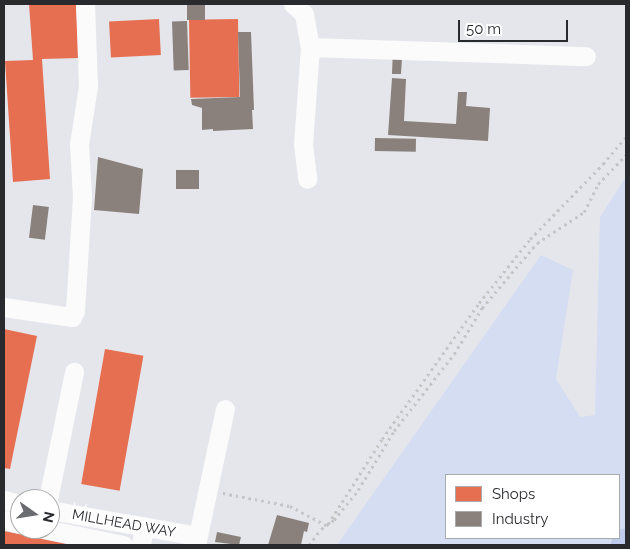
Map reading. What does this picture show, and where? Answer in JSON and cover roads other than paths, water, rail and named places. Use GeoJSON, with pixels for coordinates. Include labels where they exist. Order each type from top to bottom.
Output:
{"type":"FeatureCollection","features":[{"type":"Feature","properties":{"kind":"street"},"geometry":{"type":"LineString","coordinates":[[4,307],[72,317],[75,311],[82,197],[79,144],[88,86],[85,4]]}},
{"type":"Feature","properties":{"kind":"street"},"geometry":{"type":"LineString","coordinates":[[293,4],[304,14],[310,47],[303,144],[307,179]]}},
{"type":"Feature","properties":{"kind":"street"},"geometry":{"type":"LineString","coordinates":[[310,47],[586,56]]}},
{"type":"Feature","properties":{"kind":"street"},"geometry":{"type":"LineString","coordinates":[[50,489],[74,372]]}},
{"type":"Feature","properties":{"kind":"street","name":"MILLHEAD WAY"},"geometry":{"type":"LineString","coordinates":[[60,512],[144,526],[196,540],[225,408]]}},
{"type":"Feature","properties":{"kind":"street"},"geometry":{"type":"LineString","coordinates":[[141,545],[144,526]]}},
{"type":"Feature","properties":{"kind":"street"},"geometry":{"type":"LineString","coordinates":[[60,532],[123,545]]}},
{"type":"Feature","properties":{"kind":"waterway"},"geometry":{"type":"LineString","coordinates":[[624,545],[626,541]]}}]}
